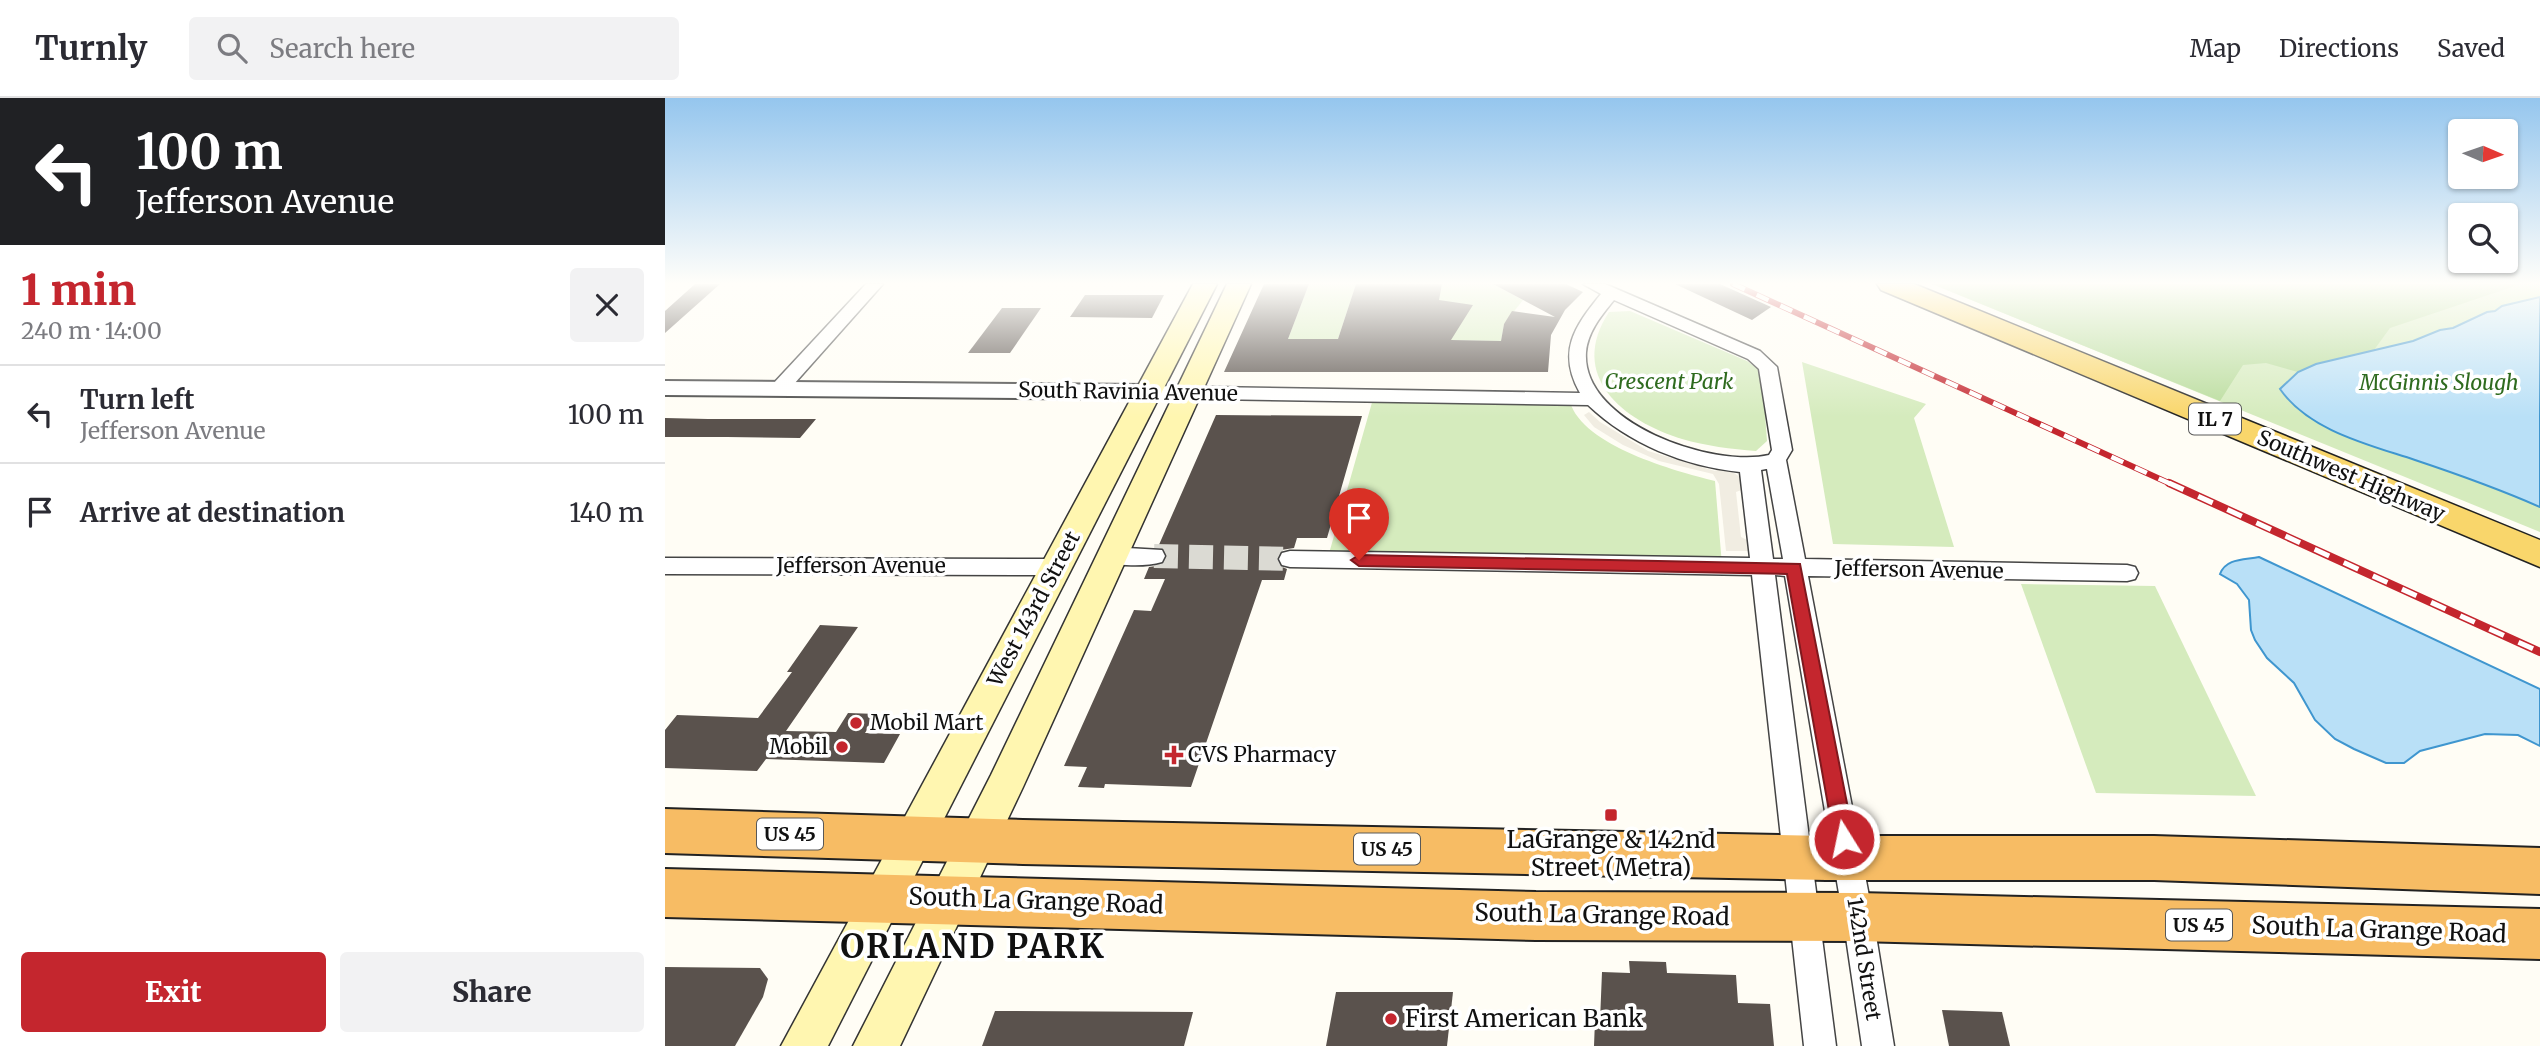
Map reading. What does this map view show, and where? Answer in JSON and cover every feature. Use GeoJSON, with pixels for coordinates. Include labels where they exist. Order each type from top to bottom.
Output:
{"type":"FeatureCollection","features":[{"type":"Feature","properties":{"kind":"highway","name":"US 45"},"geometry":{"type":"LineString","coordinates":[[665,831],[977,841],[1847,858],[2168,859],[2540,871]]}},
{"type":"Feature","properties":{"kind":"highway","name":"South La Grange Road"},"geometry":{"type":"LineString","coordinates":[[665,893],[1536,916],[1858,917],[2527,943]]}},
{"type":"Feature","properties":{"kind":"main road","name":"West 143rd Street"},"geometry":{"type":"LineString","coordinates":[[804,1046],[1182,328]]}},
{"type":"Feature","properties":{"kind":"main road","name":"West 143rd Street"},"geometry":{"type":"LineString","coordinates":[[876,1046],[977,841],[1218,328]]}},
{"type":"Feature","properties":{"kind":"main road","name":"Southwest Highway"},"geometry":{"type":"LineString","coordinates":[[1997,328],[2540,554]]}},
{"type":"Feature","properties":{"kind":"street"},"geometry":{"type":"LineString","coordinates":[[779,389],[834,328]]}},
{"type":"Feature","properties":{"kind":"street"},"geometry":{"type":"LineString","coordinates":[[1583,328],[1577,356],[1580,381],[1591,398],[1613,420],[1644,439],[1683,454],[1750,465],[1776,460]]}},
{"type":"Feature","properties":{"kind":"street","name":"142nd Street"},"geometry":{"type":"LineString","coordinates":[[1692,328],[1754,355],[1768,367],[1782,450],[1776,460],[1858,917],[1878,1046]]}},
{"type":"Feature","properties":{"kind":"street","name":"South Ravinia Avenue"},"geometry":{"type":"LineString","coordinates":[[665,388],[1591,398]]}},
{"type":"Feature","properties":{"kind":"street"},"geometry":{"type":"LineString","coordinates":[[1750,465],[1821,1046]]}},
{"type":"Feature","properties":{"kind":"street"},"geometry":{"type":"LineString","coordinates":[[1110,555],[1154,556]]}},
{"type":"Feature","properties":{"kind":"street","name":"Jefferson Avenue"},"geometry":{"type":"LineString","coordinates":[[1290,559],[2127,573]]}},
{"type":"Feature","properties":{"kind":"street","name":"Jefferson Avenue"},"geometry":{"type":"LineString","coordinates":[[665,566],[1058,567]]}},
{"type":"Feature","properties":{"kind":"green space"},"geometry":{"type":"Polygon","coordinates":[[[1292,328],[1342,328],[1338,339],[1288,339],[1292,328]]]}},
{"type":"Feature","properties":{"kind":"green space"},"geometry":{"type":"Polygon","coordinates":[[[1432,328],[1503,328],[1501,341],[1429,340],[1432,328]]]}},
{"type":"Feature","properties":{"kind":"green space","name":"Crescent Park"},"geometry":{"type":"Polygon","coordinates":[[[1601,328],[1670,328],[1747,361],[1758,369],[1763,387],[1767,441],[1756,451],[1700,444],[1660,431],[1640,421],[1608,393],[1598,376],[1594,356],[1601,328]]]}},
{"type":"Feature","properties":{"kind":"green space","name":"McGinnis Slough"},"geometry":{"type":"Polygon","coordinates":[[[2040,328],[2540,328],[2540,532],[2040,328]]]}},
{"type":"Feature","properties":{"kind":"green space"},"geometry":{"type":"Polygon","coordinates":[[[2041,328],[2390,328],[2374,350],[2311,366],[2298,372],[2266,363],[2243,365],[2220,401],[2041,328]]]}},
{"type":"Feature","properties":{"kind":"green space"},"geometry":{"type":"Polygon","coordinates":[[[1802,362],[1926,404],[1914,418],[1954,547],[1833,544],[1802,362]]]}},
{"type":"Feature","properties":{"kind":"green space"},"geometry":{"type":"Polygon","coordinates":[[[1373,399],[1570,402],[1578,418],[1611,444],[1677,471],[1715,481],[1722,565],[1328,557],[1373,399]]]}},
{"type":"Feature","properties":{"kind":"green space"},"geometry":{"type":"Polygon","coordinates":[[[2021,584],[2155,586],[2256,796],[2096,793],[2021,584]]]}},
{"type":"Feature","properties":{"kind":"shaded area"},"geometry":{"type":"Polygon","coordinates":[[[1589,412],[1600,422],[1648,451],[1715,471],[1723,466],[1740,477],[1747,488],[1736,492],[1741,537],[1749,541],[1750,551],[1726,551],[1719,484],[1713,474],[1659,461],[1623,445],[1594,427],[1584,415],[1589,412]]]}},
{"type":"Feature","properties":{"kind":"water","name":"McGinnis Slough"},"geometry":{"type":"Polygon","coordinates":[[[2540,328],[2540,507],[2462,476],[2341,435],[2307,416],[2280,389],[2298,372],[2316,364],[2413,341],[2440,330],[2540,328]]]}},
{"type":"Feature","properties":{"kind":"water"},"geometry":{"type":"Polygon","coordinates":[[[2259,557],[2540,689],[2540,746],[2518,735],[2485,734],[2420,751],[2404,763],[2386,763],[2335,739],[2315,720],[2294,683],[2267,658],[2251,630],[2249,600],[2237,584],[2220,574],[2231,562],[2259,557]]]}},
{"type":"Feature","properties":{"kind":"building"},"geometry":{"type":"Polygon","coordinates":[[[987,328],[1027,328],[1010,353],[968,353],[987,328]]]}},
{"type":"Feature","properties":{"kind":"building"},"geometry":{"type":"Polygon","coordinates":[[[1244,328],[1292,328],[1288,339],[1338,339],[1342,328],[1458,328],[1451,340],[1501,341],[1503,328],[1555,328],[1551,335],[1548,372],[1224,372],[1244,328]]]}},
{"type":"Feature","properties":{"kind":"building"},"geometry":{"type":"Polygon","coordinates":[[[1216,415],[1362,416],[1327,538],[1297,538],[1294,548],[1281,550],[1277,558],[1280,566],[1287,569],[1284,580],[1262,580],[1191,787],[1105,784],[1104,788],[1078,787],[1087,767],[1064,766],[1134,610],[1151,611],[1165,579],[1144,579],[1149,567],[1163,565],[1167,557],[1164,549],[1158,547],[1216,415]]]}},
{"type":"Feature","properties":{"kind":"building"},"geometry":{"type":"Polygon","coordinates":[[[665,418],[816,419],[800,438],[665,437],[665,418]]]}},
{"type":"Feature","properties":{"kind":"building"},"geometry":{"type":"Polygon","coordinates":[[[820,625],[858,627],[786,731],[836,732],[848,713],[877,714],[865,733],[900,734],[884,763],[766,759],[757,771],[665,768],[665,730],[677,715],[758,718],[792,672],[787,672],[820,625]]]}},
{"type":"Feature","properties":{"kind":"building"},"geometry":{"type":"Polygon","coordinates":[[[1629,961],[1666,962],[1667,973],[1736,975],[1738,1003],[1770,1004],[1774,1046],[1594,1046],[1595,1020],[1600,1021],[1602,972],[1630,973],[1629,961]]]}},
{"type":"Feature","properties":{"kind":"building"},"geometry":{"type":"Polygon","coordinates":[[[665,967],[760,968],[768,979],[763,997],[735,1046],[665,1046],[665,967]]]}},
{"type":"Feature","properties":{"kind":"building","name":"First American Bank"},"geometry":{"type":"Polygon","coordinates":[[[1336,992],[1453,992],[1447,1046],[1326,1046],[1336,992]]]}},
{"type":"Feature","properties":{"kind":"building"},"geometry":{"type":"Polygon","coordinates":[[[1942,1010],[2002,1012],[2010,1046],[1949,1046],[1942,1010]]]}},
{"type":"Feature","properties":{"kind":"building"},"geometry":{"type":"Polygon","coordinates":[[[995,1011],[1193,1012],[1184,1046],[982,1046],[995,1011]]]}},
{"type":"Feature","properties":{"kind":"tunnel"},"geometry":{"type":"LineString","coordinates":[[1154,556],[1290,559]]}},
{"type":"Feature","properties":{"kind":"railway"},"geometry":{"type":"LineString","coordinates":[[1830,328],[2173,485]]}},
{"type":"Feature","properties":{"kind":"railway"},"geometry":{"type":"LineString","coordinates":[[2169,483],[2540,652]]}},
{"type":"Feature","properties":{"kind":"place","name":"Mobil Mart"},"geometry":{"type":"Point","coordinates":[856,723]}},
{"type":"Feature","properties":{"kind":"place","name":"Mobil"},"geometry":{"type":"Point","coordinates":[842,747]}},
{"type":"Feature","properties":{"kind":"place","name":"CVS Pharmacy"},"geometry":{"type":"Point","coordinates":[1174,755]}},
{"type":"Feature","properties":{"kind":"place","name":"LaGrange & 142nd Street (Metra)"},"geometry":{"type":"Point","coordinates":[1611,815]}},
{"type":"Feature","properties":{"kind":"place","name":"First American Bank"},"geometry":{"type":"Point","coordinates":[1391,1019]}},
{"type":"Feature","properties":{"kind":"district","name":"ORLAND PARK"},"geometry":{"type":"Point","coordinates":[973,946]}},
{"type":"Feature","properties":{"kind":"route"},"geometry":{"type":"LineString","coordinates":[[1359,560],[1794,568],[1844,839]]}}]}
